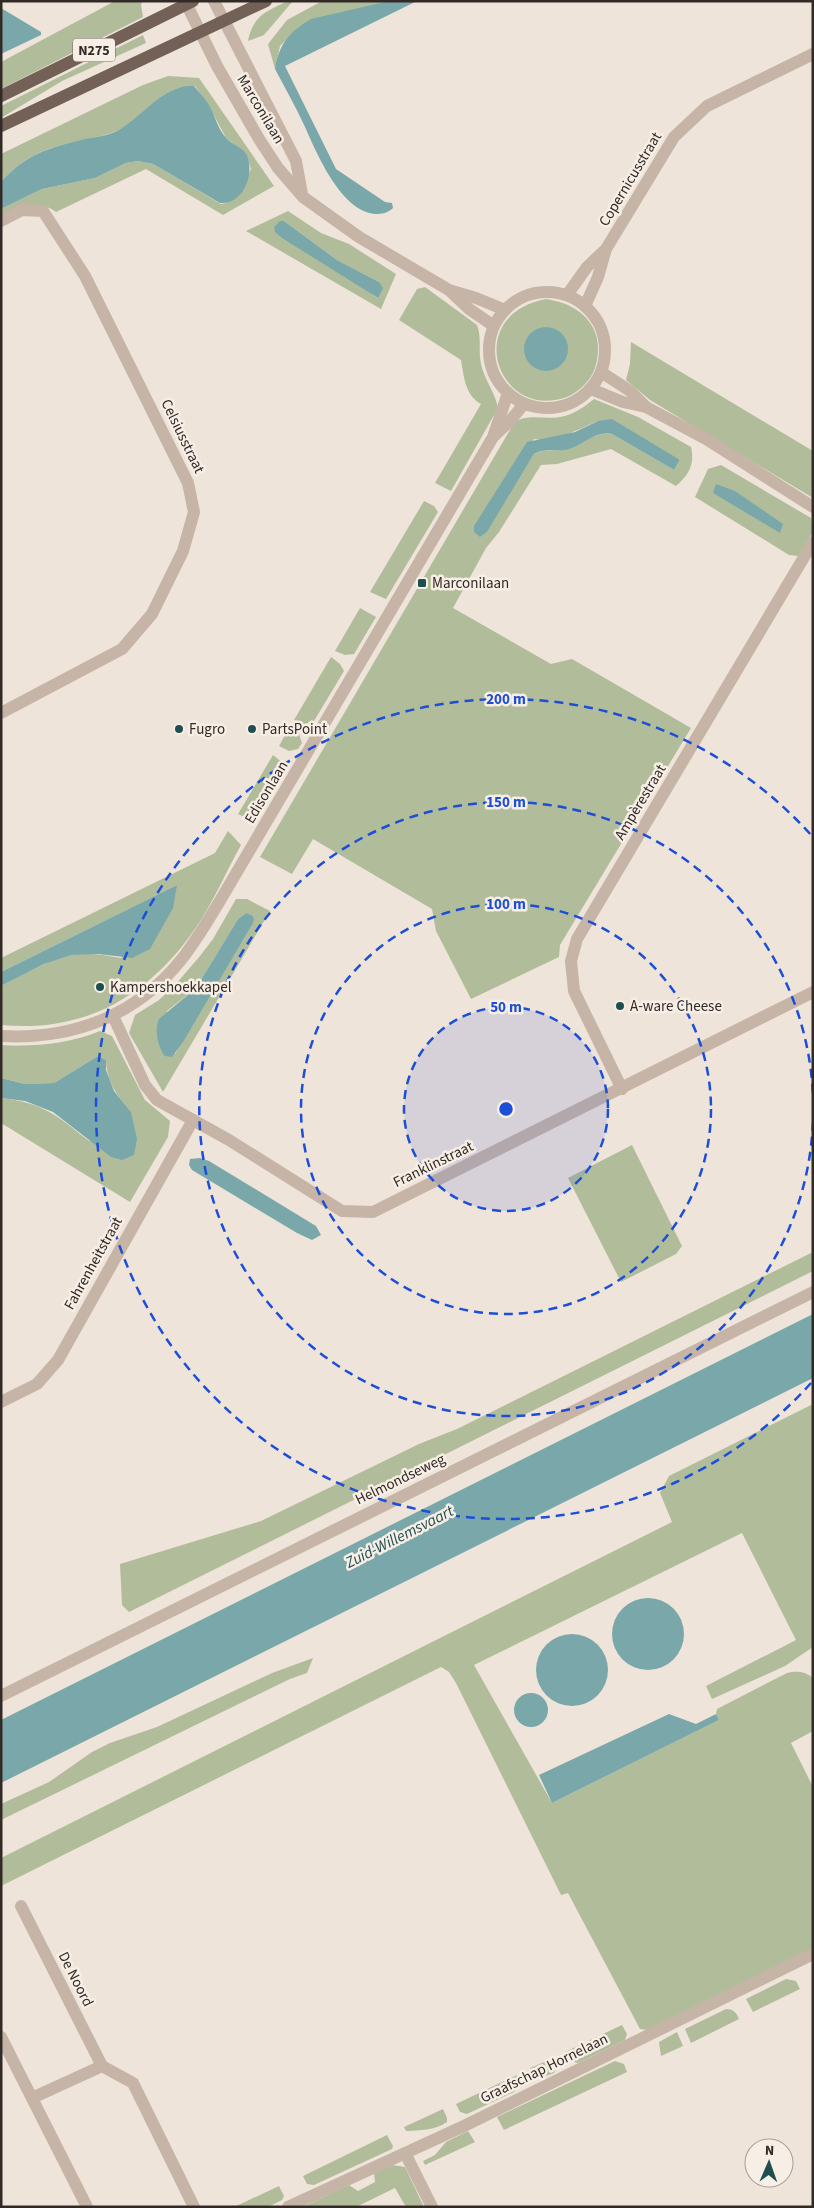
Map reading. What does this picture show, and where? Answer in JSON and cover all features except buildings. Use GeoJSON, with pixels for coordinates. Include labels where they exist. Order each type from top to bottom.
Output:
{"type":"FeatureCollection","features":[{"type":"Feature","properties":{"kind":"main road","name":"N275"},"geometry":{"type":"LineString","coordinates":[[1,126],[266,1]]}},
{"type":"Feature","properties":{"kind":"main road","name":"N275"},"geometry":{"type":"LineString","coordinates":[[1,96],[188,2]]}},
{"type":"Feature","properties":{"kind":"street","name":"Marconilaan"},"geometry":{"type":"LineString","coordinates":[[214,1],[296,161],[303,197]]}},
{"type":"Feature","properties":{"kind":"street","name":"Marconilaan"},"geometry":{"type":"LineString","coordinates":[[188,2],[217,66],[259,139],[278,168],[303,197],[359,237],[449,290],[469,309],[494,326]]}},
{"type":"Feature","properties":{"kind":"street","name":"Copernicusstraat"},"geometry":{"type":"LineString","coordinates":[[567,295],[587,267],[606,249],[674,137],[706,106],[813,54]]}},
{"type":"Feature","properties":{"kind":"street","name":"Celsiusstraat"},"geometry":{"type":"LineString","coordinates":[[1,221],[22,210],[43,211],[85,276],[188,483],[194,512],[183,551],[152,614],[122,649],[1,713]]}},
{"type":"Feature","properties":{"kind":"street","name":"Copernicusstraat"},"geometry":{"type":"LineString","coordinates":[[586,306],[598,277],[606,249]]}},
{"type":"Feature","properties":{"kind":"street","name":"Marconilaan"},"geometry":{"type":"LineString","coordinates":[[449,290],[476,298],[505,310]]}},
{"type":"Feature","properties":{"kind":"street"},"geometry":{"type":"LineString","coordinates":[[540,292],[567,295],[586,306],[602,330],[605,343],[605,358],[602,372],[591,388],[577,400],[560,407],[542,408],[524,404],[508,393],[492,369],[489,355],[490,340],[494,326],[505,310],[527,296],[540,292]]}},
{"type":"Feature","properties":{"kind":"street"},"geometry":{"type":"LineString","coordinates":[[602,372],[630,390],[646,407]]}},
{"type":"Feature","properties":{"kind":"street"},"geometry":{"type":"LineString","coordinates":[[591,388],[624,402],[646,407],[706,439],[813,507]]}},
{"type":"Feature","properties":{"kind":"street","name":"Edisonlaan"},"geometry":{"type":"LineString","coordinates":[[1,1036],[26,1037],[74,1030],[113,1016],[145,996],[180,961],[200,934],[494,437],[508,393]]}},
{"type":"Feature","properties":{"kind":"street","name":"Edisonlaan"},"geometry":{"type":"LineString","coordinates":[[494,437],[524,404]]}},
{"type":"Feature","properties":{"kind":"street","name":"Ampèrestraat"},"geometry":{"type":"LineString","coordinates":[[622,1089],[574,991],[571,961],[577,939],[813,542]]}},
{"type":"Feature","properties":{"kind":"street","name":"Franklinstraat"},"geometry":{"type":"LineString","coordinates":[[113,1016],[145,1085],[157,1100],[229,1140],[342,1211],[373,1212],[813,992]]}},
{"type":"Feature","properties":{"kind":"street","name":"Fahrenheitstraat"},"geometry":{"type":"LineString","coordinates":[[1,1402],[37,1384],[58,1360],[192,1120]]}},
{"type":"Feature","properties":{"kind":"street","name":"Helmondseweg"},"geometry":{"type":"LineString","coordinates":[[1,1696],[813,1292]]}},
{"type":"Feature","properties":{"kind":"street","name":"De Noord"},"geometry":{"type":"LineString","coordinates":[[21,1906],[102,2066]]}},
{"type":"Feature","properties":{"kind":"street","name":"Graafschap Hornelaan"},"geometry":{"type":"LineString","coordinates":[[288,2207],[405,2153],[813,1954]]}},
{"type":"Feature","properties":{"kind":"street"},"geometry":{"type":"LineString","coordinates":[[1,2036],[87,2207]]}},
{"type":"Feature","properties":{"kind":"street"},"geometry":{"type":"LineString","coordinates":[[32,2098],[102,2066],[133,2083],[194,2207]]}},
{"type":"Feature","properties":{"kind":"street"},"geometry":{"type":"LineString","coordinates":[[405,2153],[432,2207]]}},
{"type":"Feature","properties":{"kind":"green space"},"geometry":{"type":"Polygon","coordinates":[[[115,1],[142,1],[143,17],[1,89],[1,62],[115,1]]]}},
{"type":"Feature","properties":{"kind":"green space"},"geometry":{"type":"Polygon","coordinates":[[[288,1],[293,1],[264,35],[248,41],[253,25],[262,15],[288,1]]]}},
{"type":"Feature","properties":{"kind":"green space"},"geometry":{"type":"Polygon","coordinates":[[[322,1],[389,1],[300,26],[280,46],[275,69],[268,44],[287,20],[322,1]]]}},
{"type":"Feature","properties":{"kind":"green space"},"geometry":{"type":"Polygon","coordinates":[[[143,35],[146,43],[62,81],[1,118],[1,106],[143,35]]]}},
{"type":"Feature","properties":{"kind":"green space"},"geometry":{"type":"Polygon","coordinates":[[[168,76],[199,78],[274,186],[223,215],[146,169],[56,212],[49,208],[36,206],[22,209],[1,218],[1,209],[42,189],[95,178],[126,163],[138,161],[153,164],[221,204],[237,196],[251,169],[246,153],[226,138],[208,104],[195,86],[174,90],[165,95],[133,121],[116,131],[40,152],[30,157],[1,182],[1,154],[143,85],[168,76]]]}},
{"type":"Feature","properties":{"kind":"green space"},"geometry":{"type":"Polygon","coordinates":[[[288,211],[321,233],[349,244],[396,274],[381,309],[246,231],[288,211]],[[280,221],[377,298],[379,282],[337,260],[284,221],[280,221]]]}},
{"type":"Feature","properties":{"kind":"green space"},"geometry":{"type":"Polygon","coordinates":[[[425,287],[477,325],[481,364],[498,408],[451,491],[435,483],[481,404],[468,391],[461,360],[399,320],[417,289],[425,287]]]}},
{"type":"Feature","properties":{"kind":"green space"},"geometry":{"type":"Polygon","coordinates":[[[546,299],[571,306],[589,321],[597,341],[598,354],[593,372],[580,389],[567,397],[543,401],[522,394],[507,381],[498,363],[497,344],[504,325],[520,309],[546,299]]]}},
{"type":"Feature","properties":{"kind":"green space"},"geometry":{"type":"Polygon","coordinates":[[[631,342],[813,451],[813,498],[650,400],[626,380],[630,364],[631,342]]]}},
{"type":"Feature","properties":{"kind":"green space"},"geometry":{"type":"Polygon","coordinates":[[[594,399],[638,417],[691,447],[692,459],[688,473],[676,486],[611,449],[557,464],[541,465],[499,532],[486,548],[453,608],[551,664],[572,659],[691,728],[560,945],[559,957],[471,999],[436,931],[432,909],[313,839],[292,874],[260,857],[514,423],[524,418],[565,416],[594,399]],[[598,421],[558,437],[542,440],[534,439],[480,537],[487,531],[534,454],[538,452],[560,450],[598,435],[612,434],[674,470],[680,460],[598,421]]]}},
{"type":"Feature","properties":{"kind":"green space"},"geometry":{"type":"Polygon","coordinates":[[[721,465],[811,518],[813,532],[798,556],[789,555],[695,497],[708,469],[721,465]]]}},
{"type":"Feature","properties":{"kind":"green space"},"geometry":{"type":"Polygon","coordinates":[[[424,501],[434,506],[438,512],[386,599],[370,592],[424,501]]]}},
{"type":"Feature","properties":{"kind":"green space"},"geometry":{"type":"Polygon","coordinates":[[[360,608],[376,617],[354,654],[345,655],[335,651],[360,608]]]}},
{"type":"Feature","properties":{"kind":"green space"},"geometry":{"type":"Polygon","coordinates":[[[331,657],[340,664],[344,671],[314,721],[303,725],[294,720],[331,657]]]}},
{"type":"Feature","properties":{"kind":"green space"},"geometry":{"type":"Polygon","coordinates":[[[289,728],[299,734],[302,743],[298,749],[289,751],[279,746],[289,728]]]}},
{"type":"Feature","properties":{"kind":"green space"},"geometry":{"type":"Polygon","coordinates":[[[273,755],[284,764],[285,771],[257,818],[249,819],[238,814],[273,755]]]}},
{"type":"Feature","properties":{"kind":"green space"},"geometry":{"type":"Polygon","coordinates":[[[228,831],[241,845],[202,919],[177,953],[157,973],[135,991],[112,1005],[87,1016],[61,1023],[32,1026],[1,1025],[1,986],[43,965],[70,955],[89,954],[121,958],[177,885],[1,972],[1,958],[215,853],[228,831]]]}},
{"type":"Feature","properties":{"kind":"green space"},"geometry":{"type":"Polygon","coordinates":[[[236,899],[247,899],[270,911],[163,1092],[129,1033],[135,1015],[159,1000],[175,985],[213,939],[236,899]],[[246,913],[238,919],[196,988],[167,1011],[175,1054],[252,925],[246,913]]]}},
{"type":"Feature","properties":{"kind":"green space"},"geometry":{"type":"Polygon","coordinates":[[[100,1031],[112,1036],[145,1100],[170,1121],[168,1137],[130,1202],[1,1123],[1,1098],[16,1100],[39,1107],[58,1117],[89,1141],[131,1112],[121,1100],[111,1082],[106,1060],[98,1056],[54,1083],[25,1084],[1,1078],[1,1045],[51,1044],[76,1039],[100,1031]]]}},
{"type":"Feature","properties":{"kind":"green space"},"geometry":{"type":"Polygon","coordinates":[[[632,1145],[682,1246],[676,1254],[621,1282],[568,1178],[632,1145]]]}},
{"type":"Feature","properties":{"kind":"green space"},"geometry":{"type":"Polygon","coordinates":[[[813,1252],[813,1271],[129,1612],[122,1605],[120,1564],[261,1521],[419,1444],[457,1429],[813,1252]]]}},
{"type":"Feature","properties":{"kind":"green space"},"geometry":{"type":"Polygon","coordinates":[[[813,1404],[813,1647],[785,1666],[712,1699],[706,1686],[796,1640],[742,1533],[474,1665],[552,1803],[719,1720],[716,1714],[717,1709],[787,1673],[800,1672],[813,1678],[813,1731],[791,1743],[813,1787],[813,1949],[647,2030],[640,2029],[568,1893],[561,1895],[456,1683],[449,1672],[441,1667],[1,1886],[1,1858],[672,1522],[660,1493],[669,1476],[813,1404]]]}},
{"type":"Feature","properties":{"kind":"green space"},"geometry":{"type":"Polygon","coordinates":[[[313,1658],[307,1673],[290,1679],[1,1820],[1,1804],[49,1782],[92,1752],[110,1743],[157,1727],[272,1673],[313,1658]]]}},
{"type":"Feature","properties":{"kind":"green space"},"geometry":{"type":"Polygon","coordinates":[[[786,1979],[796,1981],[800,1989],[753,2012],[746,1999],[786,1979]]]}},
{"type":"Feature","properties":{"kind":"green space"},"geometry":{"type":"Polygon","coordinates":[[[726,2009],[734,2011],[739,2019],[691,2043],[685,2029],[726,2009]]]}},
{"type":"Feature","properties":{"kind":"green space"},"geometry":{"type":"Polygon","coordinates":[[[622,2025],[627,2034],[625,2040],[578,2063],[570,2061],[565,2052],[622,2025]]]}},
{"type":"Feature","properties":{"kind":"green space"},"geometry":{"type":"Polygon","coordinates":[[[677,2032],[683,2046],[661,2056],[659,2042],[677,2032]]]}},
{"type":"Feature","properties":{"kind":"green space"},"geometry":{"type":"Polygon","coordinates":[[[554,2058],[558,2066],[554,2073],[543,2077],[534,2076],[530,2068],[554,2058]]]}},
{"type":"Feature","properties":{"kind":"green space"},"geometry":{"type":"Polygon","coordinates":[[[615,2061],[624,2064],[627,2072],[504,2130],[497,2117],[615,2061]]]}},
{"type":"Feature","properties":{"kind":"green space"},"geometry":{"type":"Polygon","coordinates":[[[517,2075],[518,2087],[514,2092],[467,2114],[460,2112],[456,2104],[517,2075]]]}},
{"type":"Feature","properties":{"kind":"green space"},"geometry":{"type":"Polygon","coordinates":[[[443,2109],[447,2122],[442,2125],[427,2130],[406,2131],[404,2127],[443,2109]]]}},
{"type":"Feature","properties":{"kind":"green space"},"geometry":{"type":"Polygon","coordinates":[[[468,2131],[475,2142],[425,2165],[423,2161],[435,2155],[446,2142],[468,2131]]]}},
{"type":"Feature","properties":{"kind":"green space"},"geometry":{"type":"Polygon","coordinates":[[[387,2135],[393,2146],[392,2149],[314,2185],[307,2184],[303,2176],[387,2135]]]}},
{"type":"Feature","properties":{"kind":"green space"},"geometry":{"type":"Polygon","coordinates":[[[392,2165],[405,2167],[424,2207],[406,2207],[395,2188],[356,2207],[303,2207],[349,2185],[358,2191],[375,2182],[374,2173],[392,2165]]]}},
{"type":"Feature","properties":{"kind":"green space"},"geometry":{"type":"Polygon","coordinates":[[[279,2186],[284,2196],[282,2200],[268,2207],[234,2207],[279,2186]]]}},
{"type":"Feature","properties":{"kind":"water"},"geometry":{"type":"Polygon","coordinates":[[[389,1],[417,1],[285,66],[336,169],[385,202],[392,203],[393,208],[389,211],[375,214],[363,211],[351,203],[332,180],[323,166],[298,112],[275,69],[279,52],[286,40],[311,19],[389,1]]]}},
{"type":"Feature","properties":{"kind":"water"},"geometry":{"type":"Polygon","coordinates":[[[1,8],[41,32],[41,35],[1,54],[1,8]]]}},
{"type":"Feature","properties":{"kind":"water"},"geometry":{"type":"Polygon","coordinates":[[[186,86],[194,86],[204,97],[224,135],[247,155],[249,163],[248,180],[241,194],[235,199],[220,203],[153,164],[138,161],[126,163],[95,178],[42,189],[1,209],[1,182],[20,164],[49,149],[115,132],[166,93],[186,86]]]}},
{"type":"Feature","properties":{"kind":"water"},"geometry":{"type":"Polygon","coordinates":[[[280,221],[284,221],[337,260],[379,282],[383,288],[378,298],[282,238],[275,232],[274,227],[280,221]]]}},
{"type":"Feature","properties":{"kind":"water"},"geometry":{"type":"Polygon","coordinates":[[[542,327],[550,327],[562,333],[568,349],[562,365],[550,371],[542,371],[530,365],[524,353],[524,345],[530,333],[542,327]]]}},
{"type":"Feature","properties":{"kind":"water"},"geometry":{"type":"Polygon","coordinates":[[[612,419],[680,460],[674,470],[612,434],[606,433],[572,448],[539,452],[534,454],[487,532],[480,537],[474,532],[474,526],[527,442],[575,432],[598,421],[612,419]]]}},
{"type":"Feature","properties":{"kind":"water"},"geometry":{"type":"Polygon","coordinates":[[[716,484],[735,491],[783,524],[780,533],[713,493],[716,484]]]}},
{"type":"Feature","properties":{"kind":"water"},"geometry":{"type":"Polygon","coordinates":[[[177,885],[173,908],[150,949],[132,958],[98,954],[71,955],[44,964],[1,986],[1,972],[177,885]]]}},
{"type":"Feature","properties":{"kind":"water"},"geometry":{"type":"Polygon","coordinates":[[[246,913],[253,916],[252,925],[183,1042],[172,1057],[165,1056],[160,1048],[158,1038],[157,1028],[159,1019],[196,988],[238,919],[246,913]]]}},
{"type":"Feature","properties":{"kind":"water"},"geometry":{"type":"Polygon","coordinates":[[[98,1056],[106,1060],[106,1070],[114,1091],[131,1112],[137,1139],[134,1155],[122,1160],[111,1157],[53,1112],[25,1101],[1,1098],[1,1078],[25,1084],[54,1083],[98,1056]]]}},
{"type":"Feature","properties":{"kind":"water"},"geometry":{"type":"Polygon","coordinates":[[[200,1158],[209,1161],[316,1226],[321,1235],[312,1240],[297,1233],[192,1170],[189,1165],[190,1159],[200,1158]]]}},
{"type":"Feature","properties":{"kind":"water","name":"Zuid-Willemsvaart"},"geometry":{"type":"Polygon","coordinates":[[[813,1314],[813,1378],[1,1783],[1,1720],[813,1314]]]}},
{"type":"Feature","properties":{"kind":"water"},"geometry":{"type":"Polygon","coordinates":[[[648,1598],[668,1604],[678,1614],[684,1634],[678,1654],[668,1664],[648,1670],[628,1664],[618,1654],[612,1634],[618,1614],[628,1604],[648,1598]]]}},
{"type":"Feature","properties":{"kind":"water"},"geometry":{"type":"Polygon","coordinates":[[[572,1634],[592,1640],[602,1650],[608,1670],[602,1690],[592,1700],[572,1706],[552,1700],[542,1690],[536,1670],[542,1650],[552,1640],[572,1634]]]}},
{"type":"Feature","properties":{"kind":"water"},"geometry":{"type":"Polygon","coordinates":[[[531,1693],[538,1694],[543,1698],[547,1703],[547,1717],[543,1722],[538,1726],[531,1727],[524,1726],[519,1722],[515,1717],[514,1710],[515,1703],[519,1698],[524,1694],[531,1693]]]}},
{"type":"Feature","properties":{"kind":"water"},"geometry":{"type":"Polygon","coordinates":[[[669,1714],[696,1724],[716,1714],[719,1720],[552,1803],[539,1775],[669,1714]]]}},
{"type":"Feature","properties":{"kind":"place","name":"Marconilaan"},"geometry":{"type":"Point","coordinates":[422,583]}},
{"type":"Feature","properties":{"kind":"place","name":"Fugro"},"geometry":{"type":"Point","coordinates":[179,729]}},
{"type":"Feature","properties":{"kind":"place","name":"PartsPoint"},"geometry":{"type":"Point","coordinates":[252,729]}},
{"type":"Feature","properties":{"kind":"place","name":"Kampershoekkapel"},"geometry":{"type":"Point","coordinates":[100,987]}},
{"type":"Feature","properties":{"kind":"place","name":"A-ware Cheese"},"geometry":{"type":"Point","coordinates":[620,1006]}}]}
